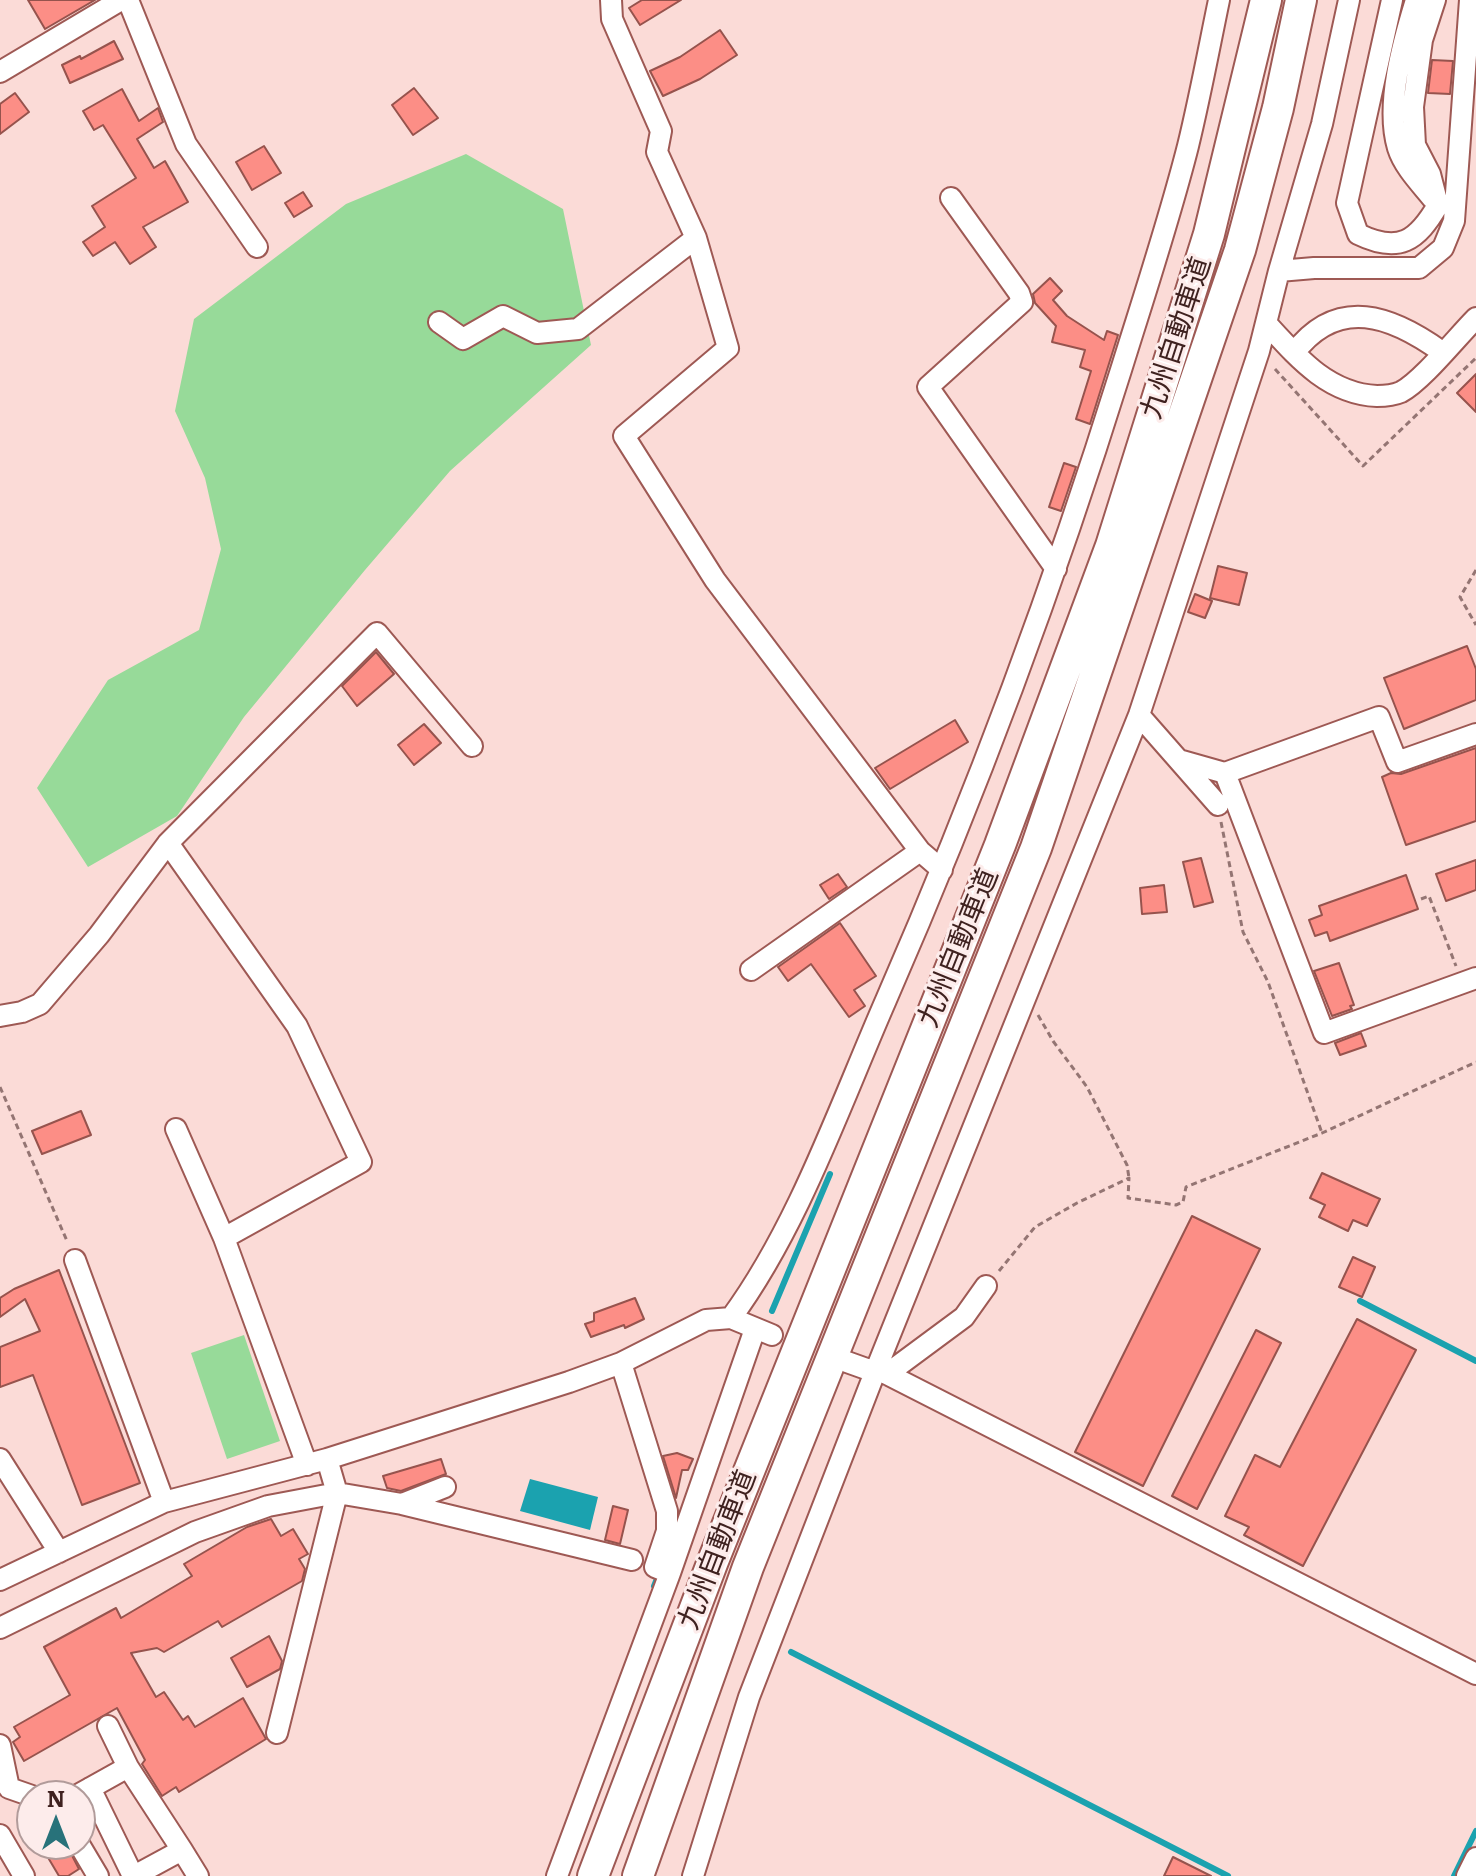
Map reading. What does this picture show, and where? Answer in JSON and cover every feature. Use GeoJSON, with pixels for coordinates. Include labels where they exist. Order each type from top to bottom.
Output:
{"type":"FeatureCollection","features":[{"type":"Feature","properties":{"kind":"highway","name":"九州自動車道"},"geometry":{"type":"LineString","coordinates":[[593,1876],[713,1561],[1000,845],[1111,546],[1209,234],[1266,0]]}},
{"type":"Feature","properties":{"kind":"highway","name":"九州自動車道"},"geometry":{"type":"LineString","coordinates":[[638,1876],[748,1567],[1036,848],[1240,250],[1278,108],[1301,0]]}},
{"type":"Feature","properties":{"kind":"street"},"geometry":{"type":"LineString","coordinates":[[0,72],[121,0]]}},
{"type":"Feature","properties":{"kind":"street"},"geometry":{"type":"LineString","coordinates":[[128,0],[186,144],[257,247]]}},
{"type":"Feature","properties":{"kind":"street"},"geometry":{"type":"LineString","coordinates":[[611,0],[612,19],[661,131],[657,152],[696,238],[728,348],[624,436],[715,580],[920,851],[942,870]]}},
{"type":"Feature","properties":{"kind":"street"},"geometry":{"type":"LineString","coordinates":[[731,1318],[751,1291],[798,1201],[942,870],[1005,711],[1056,569],[1136,324],[1188,147],[1219,0]]}},
{"type":"Feature","properties":{"kind":"street"},"geometry":{"type":"LineString","coordinates":[[693,1876],[749,1697],[1139,715],[1266,323],[1322,124],[1349,0]]}},
{"type":"Feature","properties":{"kind":"street"},"geometry":{"type":"LineString","coordinates":[[1392,0],[1347,203],[1358,234],[1377,243],[1400,242],[1423,231],[1438,205],[1430,174],[1415,145],[1413,107],[1422,40],[1435,0]]}},
{"type":"Feature","properties":{"kind":"street"},"geometry":{"type":"LineString","coordinates":[[1416,0],[1403,41],[1394,116],[1398,148],[1409,169],[1438,205]]}},
{"type":"Feature","properties":{"kind":"street"},"geometry":{"type":"LineString","coordinates":[[1279,271],[1419,268],[1443,248],[1454,221],[1470,0]]}},
{"type":"Feature","properties":{"kind":"street"},"geometry":{"type":"LineString","coordinates":[[951,198],[1019,293],[1022,302],[928,387],[1056,569]]}},
{"type":"Feature","properties":{"kind":"street"},"geometry":{"type":"LineString","coordinates":[[439,322],[463,339],[503,316],[537,333],[578,329],[696,238]]}},
{"type":"Feature","properties":{"kind":"street"},"geometry":{"type":"LineString","coordinates":[[1294,353],[1317,327],[1352,318],[1392,322],[1412,331],[1442,352]]}},
{"type":"Feature","properties":{"kind":"street"},"geometry":{"type":"LineString","coordinates":[[1266,323],[1307,367],[1345,391],[1382,396],[1399,393],[1416,381],[1476,318]]}},
{"type":"Feature","properties":{"kind":"street"},"geometry":{"type":"LineString","coordinates":[[0,1016],[22,1012],[40,1004],[99,935],[168,843],[377,633],[472,746]]}},
{"type":"Feature","properties":{"kind":"street"},"geometry":{"type":"LineString","coordinates":[[1139,715],[1218,805]]}},
{"type":"Feature","properties":{"kind":"street"},"geometry":{"type":"LineString","coordinates":[[1179,760],[1225,773],[1379,717],[1397,762],[1476,734]]}},
{"type":"Feature","properties":{"kind":"street"},"geometry":{"type":"LineString","coordinates":[[1225,773],[1324,1033],[1469,980]]}},
{"type":"Feature","properties":{"kind":"street"},"geometry":{"type":"LineString","coordinates":[[168,843],[297,1026],[361,1162],[224,1238]]}},
{"type":"Feature","properties":{"kind":"street"},"geometry":{"type":"LineString","coordinates":[[751,970],[920,851]]}},
{"type":"Feature","properties":{"kind":"street"},"geometry":{"type":"LineString","coordinates":[[176,1129],[224,1238],[307,1465]]}},
{"type":"Feature","properties":{"kind":"street"},"geometry":{"type":"LineString","coordinates":[[75,1260],[164,1502]]}},
{"type":"Feature","properties":{"kind":"street"},"geometry":{"type":"LineString","coordinates":[[880,1371],[964,1317],[986,1286]]}},
{"type":"Feature","properties":{"kind":"street"},"geometry":{"type":"LineString","coordinates":[[0,1580],[164,1502],[327,1459],[621,1363],[706,1320],[731,1318],[764,1332],[662,1570],[557,1876]]}},
{"type":"Feature","properties":{"kind":"street"},"geometry":{"type":"LineString","coordinates":[[847,1362],[880,1371],[1476,1674]]}},
{"type":"Feature","properties":{"kind":"street"},"geometry":{"type":"LineString","coordinates":[[621,1363],[667,1511],[662,1570]]}},
{"type":"Feature","properties":{"kind":"street"},"geometry":{"type":"LineString","coordinates":[[0,1459],[59,1552]]}},
{"type":"Feature","properties":{"kind":"street"},"geometry":{"type":"LineString","coordinates":[[277,1733],[337,1493],[327,1459]]}},
{"type":"Feature","properties":{"kind":"street"},"geometry":{"type":"LineString","coordinates":[[402,1504],[445,1487]]}},
{"type":"Feature","properties":{"kind":"street"},"geometry":{"type":"LineString","coordinates":[[0,1628],[195,1532],[268,1506],[337,1493],[402,1504],[632,1560]]}},
{"type":"Feature","properties":{"kind":"street"},"geometry":{"type":"LineString","coordinates":[[108,1726],[128,1767],[198,1876]]}},
{"type":"Feature","properties":{"kind":"street"},"geometry":{"type":"LineString","coordinates":[[0,1745],[9,1788],[16,1790]]}},
{"type":"Feature","properties":{"kind":"street"},"geometry":{"type":"LineString","coordinates":[[96,1785],[128,1767]]}},
{"type":"Feature","properties":{"kind":"street"},"geometry":{"type":"LineString","coordinates":[[96,1813],[134,1876],[182,1850]]}},
{"type":"Feature","properties":{"kind":"street"},"geometry":{"type":"LineString","coordinates":[[0,1835],[24,1876]]}},
{"type":"Feature","properties":{"kind":"street"},"geometry":{"type":"LineString","coordinates":[[1467,1876],[1476,1858]]}},
{"type":"Feature","properties":{"kind":"path"},"geometry":{"type":"LineString","coordinates":[[1476,570],[1460,597],[1476,625]]}},
{"type":"Feature","properties":{"kind":"path"},"geometry":{"type":"LineString","coordinates":[[1218,805],[1243,932],[1268,982],[1322,1133]]}},
{"type":"Feature","properties":{"kind":"path"},"geometry":{"type":"LineString","coordinates":[[1421,899],[1429,896],[1469,980]]}},
{"type":"Feature","properties":{"kind":"path"},"geometry":{"type":"LineString","coordinates":[[1028,996],[1053,1041],[1087,1087],[1127,1165],[1128,1198],[1146,1203],[1176,1205],[1183,1202],[1186,1187],[1322,1133],[1476,1062]]}},
{"type":"Feature","properties":{"kind":"path"},"geometry":{"type":"LineString","coordinates":[[0,1087],[75,1260]]}},
{"type":"Feature","properties":{"kind":"path"},"geometry":{"type":"LineString","coordinates":[[986,1286],[1035,1227],[1129,1178]]}},
{"type":"Feature","properties":{"kind":"green space"},"geometry":{"type":"Polygon","coordinates":[[[466,154],[563,209],[591,345],[450,471],[244,717],[177,816],[88,867],[37,788],[108,680],[199,630],[221,549],[205,478],[175,411],[194,319],[346,204],[466,154]]]}},
{"type":"Feature","properties":{"kind":"green space"},"geometry":{"type":"Polygon","coordinates":[[[244,1335],[280,1441],[227,1459],[191,1353],[244,1335]]]}},
{"type":"Feature","properties":{"kind":"water"},"geometry":{"type":"Polygon","coordinates":[[[530,1479],[598,1497],[590,1530],[520,1511],[530,1479]]]}},
{"type":"Feature","properties":{"kind":"building"},"geometry":{"type":"Polygon","coordinates":[[[28,0],[95,0],[45,29],[28,0]]]}},
{"type":"Feature","properties":{"kind":"building"},"geometry":{"type":"Polygon","coordinates":[[[642,0],[681,0],[640,25],[629,8],[642,0]]]}},
{"type":"Feature","properties":{"kind":"building"},"geometry":{"type":"Polygon","coordinates":[[[720,30],[737,55],[700,79],[663,96],[650,71],[680,57],[720,30]]]}},
{"type":"Feature","properties":{"kind":"building"},"geometry":{"type":"Polygon","coordinates":[[[114,41],[123,59],[70,83],[62,65],[80,56],[81,59],[114,41]]]}},
{"type":"Feature","properties":{"kind":"building"},"geometry":{"type":"Polygon","coordinates":[[[1432,60],[1453,61],[1450,94],[1428,93],[1432,60]]]}},
{"type":"Feature","properties":{"kind":"building"},"geometry":{"type":"Polygon","coordinates":[[[414,88],[438,118],[413,135],[392,105],[414,88]]]}},
{"type":"Feature","properties":{"kind":"building"},"geometry":{"type":"Polygon","coordinates":[[[122,89],[139,121],[158,108],[163,122],[137,139],[154,168],[165,161],[188,202],[143,227],[156,247],[130,264],[115,242],[93,256],[83,242],[105,227],[92,206],[136,178],[103,125],[94,130],[83,111],[122,89]]]}},
{"type":"Feature","properties":{"kind":"building"},"geometry":{"type":"Polygon","coordinates":[[[15,93],[29,112],[0,134],[0,104],[15,93]]]}},
{"type":"Feature","properties":{"kind":"building"},"geometry":{"type":"Polygon","coordinates":[[[264,146],[281,173],[252,190],[236,162],[264,146]]]}},
{"type":"Feature","properties":{"kind":"building"},"geometry":{"type":"Polygon","coordinates":[[[303,192],[312,206],[294,217],[285,203],[303,192]]]}},
{"type":"Feature","properties":{"kind":"building"},"geometry":{"type":"Polygon","coordinates":[[[1050,278],[1062,291],[1053,300],[1067,316],[1104,340],[1107,331],[1118,335],[1090,424],[1076,419],[1091,371],[1080,367],[1085,350],[1052,342],[1056,326],[1035,303],[1033,294],[1050,278]]]}},
{"type":"Feature","properties":{"kind":"building"},"geometry":{"type":"Polygon","coordinates":[[[1476,374],[1476,412],[1457,393],[1476,374]]]}},
{"type":"Feature","properties":{"kind":"building"},"geometry":{"type":"Polygon","coordinates":[[[1064,463],[1076,467],[1061,511],[1049,507],[1064,463]]]}},
{"type":"Feature","properties":{"kind":"building"},"geometry":{"type":"Polygon","coordinates":[[[1218,566],[1247,573],[1239,605],[1210,598],[1218,566]]]}},
{"type":"Feature","properties":{"kind":"building"},"geometry":{"type":"Polygon","coordinates":[[[1195,594],[1212,601],[1205,618],[1188,612],[1195,594]]]}},
{"type":"Feature","properties":{"kind":"building"},"geometry":{"type":"Polygon","coordinates":[[[1467,646],[1476,669],[1476,700],[1404,729],[1384,678],[1467,646]]]}},
{"type":"Feature","properties":{"kind":"building"},"geometry":{"type":"Polygon","coordinates":[[[376,652],[394,674],[357,706],[342,686],[376,652]]]}},
{"type":"Feature","properties":{"kind":"building"},"geometry":{"type":"Polygon","coordinates":[[[955,720],[968,742],[890,789],[875,768],[955,720]]]}},
{"type":"Feature","properties":{"kind":"building"},"geometry":{"type":"Polygon","coordinates":[[[424,724],[441,743],[414,765],[398,745],[424,724]]]}},
{"type":"Feature","properties":{"kind":"building"},"geometry":{"type":"Polygon","coordinates":[[[1476,748],[1476,821],[1406,845],[1382,777],[1391,773],[1401,774],[1476,748]]]}},
{"type":"Feature","properties":{"kind":"building"},"geometry":{"type":"Polygon","coordinates":[[[1201,858],[1213,902],[1194,907],[1183,862],[1201,858]]]}},
{"type":"Feature","properties":{"kind":"building"},"geometry":{"type":"Polygon","coordinates":[[[1476,860],[1476,890],[1446,901],[1436,874],[1476,860]]]}},
{"type":"Feature","properties":{"kind":"building"},"geometry":{"type":"Polygon","coordinates":[[[838,874],[847,887],[829,899],[820,885],[838,874]]]}},
{"type":"Feature","properties":{"kind":"building"},"geometry":{"type":"Polygon","coordinates":[[[1406,875],[1418,909],[1330,941],[1327,932],[1315,936],[1309,920],[1322,915],[1319,906],[1406,875]]]}},
{"type":"Feature","properties":{"kind":"building"},"geometry":{"type":"Polygon","coordinates":[[[1164,885],[1167,912],[1142,914],[1140,888],[1164,885]]]}},
{"type":"Feature","properties":{"kind":"building"},"geometry":{"type":"Polygon","coordinates":[[[840,923],[876,976],[854,990],[865,1006],[849,1017],[811,964],[788,981],[778,967],[840,923]]]}},
{"type":"Feature","properties":{"kind":"building"},"geometry":{"type":"Polygon","coordinates":[[[1339,963],[1354,1005],[1350,1006],[1352,1009],[1332,1016],[1314,971],[1339,963]]]}},
{"type":"Feature","properties":{"kind":"building"},"geometry":{"type":"Polygon","coordinates":[[[1361,1033],[1366,1046],[1340,1055],[1335,1043],[1361,1033]]]}},
{"type":"Feature","properties":{"kind":"building"},"geometry":{"type":"Polygon","coordinates":[[[81,1111],[91,1135],[42,1154],[32,1131],[81,1111]]]}},
{"type":"Feature","properties":{"kind":"building"},"geometry":{"type":"Polygon","coordinates":[[[1322,1173],[1380,1199],[1367,1226],[1353,1220],[1348,1231],[1319,1217],[1325,1205],[1310,1198],[1322,1173]]]}},
{"type":"Feature","properties":{"kind":"building"},"geometry":{"type":"Polygon","coordinates":[[[1192,1216],[1260,1249],[1143,1486],[1075,1452],[1192,1216]]]}},
{"type":"Feature","properties":{"kind":"building"},"geometry":{"type":"Polygon","coordinates":[[[1353,1257],[1375,1267],[1362,1297],[1339,1287],[1353,1257]]]}},
{"type":"Feature","properties":{"kind":"building"},"geometry":{"type":"Polygon","coordinates":[[[59,1270],[140,1483],[82,1505],[33,1375],[0,1387],[0,1347],[40,1331],[25,1299],[0,1317],[0,1298],[59,1270]]]}},
{"type":"Feature","properties":{"kind":"building"},"geometry":{"type":"Polygon","coordinates":[[[635,1298],[644,1319],[625,1328],[624,1325],[591,1337],[585,1324],[594,1321],[594,1313],[635,1298]]]}},
{"type":"Feature","properties":{"kind":"building"},"geometry":{"type":"Polygon","coordinates":[[[1357,1319],[1416,1350],[1303,1566],[1244,1535],[1249,1527],[1225,1516],[1255,1455],[1280,1467],[1357,1319]]]}},
{"type":"Feature","properties":{"kind":"building"},"geometry":{"type":"Polygon","coordinates":[[[1256,1330],[1281,1343],[1197,1509],[1172,1496],[1256,1330]]]}},
{"type":"Feature","properties":{"kind":"building"},"geometry":{"type":"Polygon","coordinates":[[[677,1453],[693,1459],[688,1470],[682,1470],[676,1498],[663,1456],[677,1453]]]}},
{"type":"Feature","properties":{"kind":"building"},"geometry":{"type":"Polygon","coordinates":[[[441,1459],[446,1474],[401,1491],[387,1488],[383,1476],[441,1459]]]}},
{"type":"Feature","properties":{"kind":"building"},"geometry":{"type":"Polygon","coordinates":[[[613,1506],[628,1510],[620,1544],[605,1540],[613,1506]]]}},
{"type":"Feature","properties":{"kind":"building"},"geometry":{"type":"Polygon","coordinates":[[[271,1519],[281,1536],[293,1529],[308,1554],[299,1559],[305,1569],[302,1581],[222,1627],[218,1621],[164,1652],[157,1648],[131,1653],[156,1697],[164,1692],[183,1720],[188,1716],[195,1727],[243,1698],[266,1739],[179,1792],[176,1787],[162,1796],[142,1764],[145,1760],[117,1708],[24,1761],[13,1742],[20,1737],[14,1727],[70,1695],[44,1647],[116,1608],[121,1618],[192,1576],[184,1564],[247,1527],[271,1519]]]}},
{"type":"Feature","properties":{"kind":"building"},"geometry":{"type":"Polygon","coordinates":[[[269,1636],[282,1661],[280,1669],[247,1687],[231,1658],[269,1636]]]}},
{"type":"Feature","properties":{"kind":"building"},"geometry":{"type":"Polygon","coordinates":[[[1173,1857],[1211,1876],[1164,1876],[1173,1857]]]}},
{"type":"Feature","properties":{"kind":"building"},"geometry":{"type":"Polygon","coordinates":[[[50,1860],[74,1860],[79,1869],[68,1876],[59,1876],[50,1860]]]}},
{"type":"Feature","properties":{"kind":"waterway"},"geometry":{"type":"LineString","coordinates":[[772,1311],[830,1174]]}},
{"type":"Feature","properties":{"kind":"waterway"},"geometry":{"type":"LineString","coordinates":[[1360,1301],[1476,1361]]}},
{"type":"Feature","properties":{"kind":"waterway"},"geometry":{"type":"LineString","coordinates":[[654,1586],[660,1571]]}},
{"type":"Feature","properties":{"kind":"waterway"},"geometry":{"type":"LineString","coordinates":[[791,1652],[1228,1876]]}},
{"type":"Feature","properties":{"kind":"waterway"},"geometry":{"type":"LineString","coordinates":[[1454,1876],[1476,1831]]}}]}
